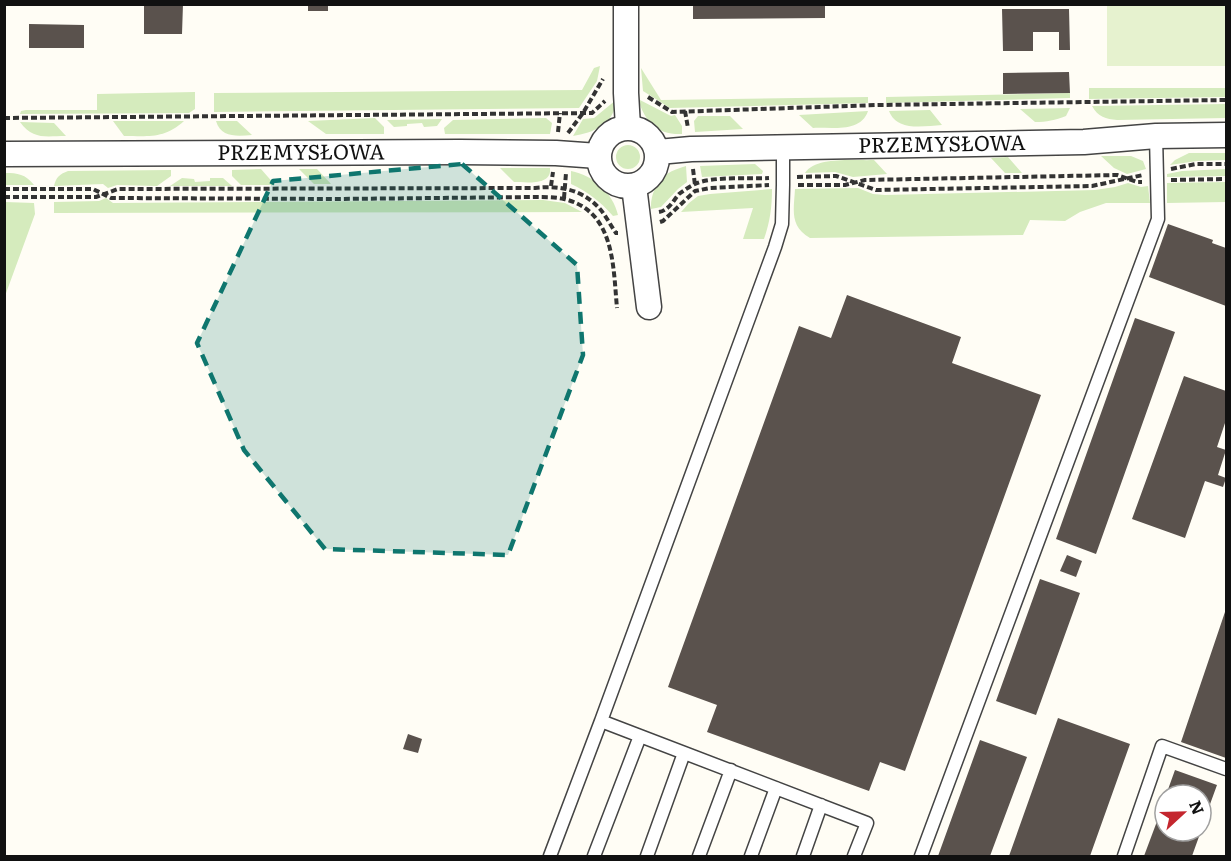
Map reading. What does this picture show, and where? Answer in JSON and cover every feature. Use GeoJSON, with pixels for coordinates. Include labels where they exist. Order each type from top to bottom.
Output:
{"type":"FeatureCollection","features":[{"type":"Feature","properties":{"kind":"street"},"geometry":{"type":"LineString","coordinates":[[626,4],[628,127]]}},
{"type":"Feature","properties":{"kind":"street"},"geometry":{"type":"LineString","coordinates":[[628,127],[647,134],[654,142],[658,152],[657,164],[652,174],[644,182],[634,186],[623,186],[605,176],[598,156],[607,135],[617,129],[628,127]]}},
{"type":"Feature","properties":{"kind":"street","name":"PRZEMYSŁOWA"},"geometry":{"type":"LineString","coordinates":[[658,152],[783,146],[1084,141],[1156,136],[1227,135]]}},
{"type":"Feature","properties":{"kind":"street","name":"PRZEMYSŁOWA"},"geometry":{"type":"LineString","coordinates":[[4,154],[448,152],[598,156]]}},
{"type":"Feature","properties":{"kind":"street"},"geometry":{"type":"LineString","coordinates":[[634,186],[649,307]]}},
{"type":"Feature","properties":{"kind":"lane"},"geometry":{"type":"LineString","coordinates":[[921,856],[1158,219],[1156,136]]}},
{"type":"Feature","properties":{"kind":"lane"},"geometry":{"type":"LineString","coordinates":[[550,856],[775,247],[782,224],[783,146]]}},
{"type":"Feature","properties":{"kind":"lane"},"geometry":{"type":"LineString","coordinates":[[601,721],[867,823],[854,856]]}},
{"type":"Feature","properties":{"kind":"lane"},"geometry":{"type":"LineString","coordinates":[[594,856],[640,736]]}},
{"type":"Feature","properties":{"kind":"lane"},"geometry":{"type":"LineString","coordinates":[[1124,856],[1161,746],[1227,769]]}},
{"type":"Feature","properties":{"kind":"lane"},"geometry":{"type":"LineString","coordinates":[[647,856],[684,753]]}},
{"type":"Feature","properties":{"kind":"lane"},"geometry":{"type":"LineString","coordinates":[[699,856],[731,770]]}},
{"type":"Feature","properties":{"kind":"lane"},"geometry":{"type":"LineString","coordinates":[[751,856],[776,788]]}},
{"type":"Feature","properties":{"kind":"lane"},"geometry":{"type":"LineString","coordinates":[[803,856],[821,805]]}},
{"type":"Feature","properties":{"kind":"path"},"geometry":{"type":"LineString","coordinates":[[564,198],[567,136],[605,76]]}},
{"type":"Feature","properties":{"kind":"path"},"geometry":{"type":"LineString","coordinates":[[4,197],[96,197],[118,189],[524,188],[551,186],[580,192],[601,210],[616,234],[665,211],[680,193],[695,184],[716,179],[845,185],[865,180],[1117,175],[1137,182],[1196,164],[1227,164]]}},
{"type":"Feature","properties":{"kind":"path"},"geometry":{"type":"LineString","coordinates":[[604,227],[610,224],[663,221],[695,191],[836,176],[876,190],[1092,186],[1157,176],[1227,179]]}},
{"type":"Feature","properties":{"kind":"path"},"geometry":{"type":"LineString","coordinates":[[4,189],[93,189],[111,198],[564,198],[584,207],[604,227],[610,248],[617,308]]}},
{"type":"Feature","properties":{"kind":"highlighted area"},"geometry":{"type":"Polygon","coordinates":[[[462,164],[577,265],[583,355],[508,555],[325,549],[244,450],[197,343],[273,181],[462,164]]]}},
{"type":"Feature","properties":{"kind":"green space"},"geometry":{"type":"Polygon","coordinates":[[[1107,5],[1226,5],[1226,66],[1107,66],[1107,5]]]}},
{"type":"Feature","properties":{"kind":"green space"},"geometry":{"type":"Polygon","coordinates":[[[600,66],[597,81],[579,108],[214,112],[214,93],[582,90],[594,68],[600,66]]]}},
{"type":"Feature","properties":{"kind":"green space"},"geometry":{"type":"Polygon","coordinates":[[[641,68],[661,100],[868,97],[868,103],[670,108],[643,91],[641,68]]]}},
{"type":"Feature","properties":{"kind":"green space"},"geometry":{"type":"Polygon","coordinates":[[[1089,88],[1226,88],[1226,97],[1089,99],[1089,88]]]}},
{"type":"Feature","properties":{"kind":"green space"},"geometry":{"type":"Polygon","coordinates":[[[195,92],[195,109],[189,113],[20,114],[21,111],[26,110],[97,110],[97,94],[195,92]]]}},
{"type":"Feature","properties":{"kind":"green space"},"geometry":{"type":"Polygon","coordinates":[[[1070,93],[1070,98],[886,103],[886,97],[1070,93]]]}},
{"type":"Feature","properties":{"kind":"green space"},"geometry":{"type":"Polygon","coordinates":[[[638,99],[671,116],[675,115],[682,126],[682,134],[666,132],[653,125],[644,114],[638,99]]]}},
{"type":"Feature","properties":{"kind":"green space"},"geometry":{"type":"Polygon","coordinates":[[[616,100],[612,115],[602,126],[573,136],[583,119],[594,118],[616,100]]]}},
{"type":"Feature","properties":{"kind":"green space"},"geometry":{"type":"Polygon","coordinates":[[[1226,104],[1226,118],[1117,120],[1103,117],[1092,106],[1226,104]]]}},
{"type":"Feature","properties":{"kind":"green space"},"geometry":{"type":"Polygon","coordinates":[[[1070,108],[1066,116],[1035,122],[1020,109],[1070,108]]]}},
{"type":"Feature","properties":{"kind":"green space"},"geometry":{"type":"Polygon","coordinates":[[[930,110],[942,125],[919,127],[905,125],[893,118],[889,111],[930,110]]]}},
{"type":"Feature","properties":{"kind":"green space"},"geometry":{"type":"Polygon","coordinates":[[[868,111],[859,123],[836,128],[813,128],[799,115],[868,111]]]}},
{"type":"Feature","properties":{"kind":"green space"},"geometry":{"type":"Polygon","coordinates":[[[698,116],[730,116],[743,129],[695,132],[694,121],[698,116]]]}},
{"type":"Feature","properties":{"kind":"green space"},"geometry":{"type":"Polygon","coordinates":[[[375,118],[384,127],[384,134],[326,134],[308,121],[375,118]]]}},
{"type":"Feature","properties":{"kind":"green space"},"geometry":{"type":"Polygon","coordinates":[[[546,118],[552,123],[550,134],[445,134],[444,128],[453,120],[546,118]]]}},
{"type":"Feature","properties":{"kind":"green space"},"geometry":{"type":"Polygon","coordinates":[[[442,119],[437,126],[424,127],[422,123],[394,127],[387,120],[442,119]]]}},
{"type":"Feature","properties":{"kind":"green space"},"geometry":{"type":"Polygon","coordinates":[[[113,121],[184,121],[163,134],[124,136],[113,121]]]}},
{"type":"Feature","properties":{"kind":"green space"},"geometry":{"type":"Polygon","coordinates":[[[216,121],[237,121],[252,135],[230,135],[218,127],[216,121]]]}},
{"type":"Feature","properties":{"kind":"green space"},"geometry":{"type":"Polygon","coordinates":[[[20,122],[54,123],[66,136],[35,134],[20,122]]]}},
{"type":"Feature","properties":{"kind":"green space"},"geometry":{"type":"Polygon","coordinates":[[[628,145],[637,148],[640,157],[637,166],[628,169],[619,166],[616,157],[619,148],[628,145]]]}},
{"type":"Feature","properties":{"kind":"green space"},"geometry":{"type":"Polygon","coordinates":[[[1189,153],[1226,153],[1226,160],[1170,165],[1189,153]]]}},
{"type":"Feature","properties":{"kind":"green space"},"geometry":{"type":"Polygon","coordinates":[[[1101,156],[1131,156],[1143,161],[1146,169],[1127,174],[1114,168],[1101,156]]]}},
{"type":"Feature","properties":{"kind":"green space"},"geometry":{"type":"Polygon","coordinates":[[[1008,157],[1022,173],[1005,173],[991,158],[1008,157]]]}},
{"type":"Feature","properties":{"kind":"green space"},"geometry":{"type":"Polygon","coordinates":[[[874,160],[887,174],[853,177],[835,172],[805,173],[818,164],[827,162],[874,160]]]}},
{"type":"Feature","properties":{"kind":"green space"},"geometry":{"type":"Polygon","coordinates":[[[755,164],[763,171],[762,174],[702,177],[700,166],[755,164]]]}},
{"type":"Feature","properties":{"kind":"green space"},"geometry":{"type":"Polygon","coordinates":[[[686,166],[687,182],[661,207],[651,209],[653,194],[663,177],[686,166]]]}},
{"type":"Feature","properties":{"kind":"green space"},"geometry":{"type":"Polygon","coordinates":[[[500,168],[550,168],[550,174],[547,178],[537,182],[514,182],[500,168]]]}},
{"type":"Feature","properties":{"kind":"green space"},"geometry":{"type":"Polygon","coordinates":[[[261,169],[275,185],[241,185],[232,176],[232,170],[261,169]]]}},
{"type":"Feature","properties":{"kind":"green space"},"geometry":{"type":"Polygon","coordinates":[[[299,169],[317,169],[331,184],[314,184],[299,169]]]}},
{"type":"Feature","properties":{"kind":"green space"},"geometry":{"type":"Polygon","coordinates":[[[1226,169],[1226,176],[1167,177],[1167,174],[1182,171],[1226,169]]]}},
{"type":"Feature","properties":{"kind":"green space"},"geometry":{"type":"Polygon","coordinates":[[[171,170],[171,176],[157,186],[117,185],[108,188],[103,184],[54,186],[59,176],[68,171],[171,170]]]}},
{"type":"Feature","properties":{"kind":"green space"},"geometry":{"type":"Polygon","coordinates":[[[571,171],[587,176],[601,186],[612,199],[618,215],[613,216],[594,197],[571,184],[571,171]]]}},
{"type":"Feature","properties":{"kind":"green space"},"geometry":{"type":"Polygon","coordinates":[[[5,173],[21,175],[28,178],[34,185],[5,185],[5,173]]]}},
{"type":"Feature","properties":{"kind":"green space"},"geometry":{"type":"Polygon","coordinates":[[[182,178],[194,179],[195,182],[210,181],[210,178],[223,178],[232,186],[170,186],[182,178]]]}},
{"type":"Feature","properties":{"kind":"green space"},"geometry":{"type":"Polygon","coordinates":[[[1226,182],[1226,202],[1167,203],[1167,183],[1226,182]]]}},
{"type":"Feature","properties":{"kind":"green space"},"geometry":{"type":"Polygon","coordinates":[[[1128,183],[1141,187],[1148,186],[1150,203],[1106,203],[1080,212],[1065,221],[1030,220],[1023,235],[810,238],[799,228],[794,216],[795,189],[858,188],[873,194],[885,195],[1095,190],[1128,183]]]}},
{"type":"Feature","properties":{"kind":"green space"},"geometry":{"type":"Polygon","coordinates":[[[772,189],[768,227],[764,239],[743,239],[753,208],[681,212],[698,196],[772,189]]]}},
{"type":"Feature","properties":{"kind":"green space"},"geometry":{"type":"Polygon","coordinates":[[[106,198],[113,203],[543,200],[565,203],[582,212],[54,213],[54,202],[99,201],[106,198]]]}},
{"type":"Feature","properties":{"kind":"green space"},"geometry":{"type":"Polygon","coordinates":[[[5,202],[34,203],[35,214],[5,296],[5,202]]]}},
{"type":"Feature","properties":{"kind":"building"},"geometry":{"type":"Polygon","coordinates":[[[144,4],[183,4],[182,34],[144,34],[144,4]]]}},
{"type":"Feature","properties":{"kind":"building"},"geometry":{"type":"Polygon","coordinates":[[[308,4],[328,4],[328,11],[308,11],[308,4]]]}},
{"type":"Feature","properties":{"kind":"building"},"geometry":{"type":"Polygon","coordinates":[[[693,4],[825,4],[825,18],[693,19],[693,4]]]}},
{"type":"Feature","properties":{"kind":"building"},"geometry":{"type":"Polygon","coordinates":[[[1002,9],[1069,9],[1070,50],[1059,50],[1059,32],[1033,32],[1033,51],[1003,51],[1002,9]]]}},
{"type":"Feature","properties":{"kind":"building"},"geometry":{"type":"Polygon","coordinates":[[[29,24],[84,25],[84,48],[29,48],[29,24]]]}},
{"type":"Feature","properties":{"kind":"building"},"geometry":{"type":"Polygon","coordinates":[[[1069,72],[1070,93],[1003,94],[1003,73],[1069,72]]]}},
{"type":"Feature","properties":{"kind":"building"},"geometry":{"type":"Polygon","coordinates":[[[1168,224],[1213,240],[1212,243],[1226,248],[1226,306],[1149,277],[1168,224]]]}},
{"type":"Feature","properties":{"kind":"building"},"geometry":{"type":"Polygon","coordinates":[[[847,295],[961,337],[952,363],[1041,395],[905,771],[880,762],[869,791],[707,732],[717,705],[668,687],[799,326],[831,338],[847,295]]]}},
{"type":"Feature","properties":{"kind":"building"},"geometry":{"type":"Polygon","coordinates":[[[1135,318],[1175,332],[1096,554],[1056,539],[1135,318]]]}},
{"type":"Feature","properties":{"kind":"building"},"geometry":{"type":"Polygon","coordinates":[[[1184,376],[1226,391],[1226,420],[1217,447],[1226,450],[1218,475],[1226,478],[1223,487],[1205,481],[1185,538],[1132,519],[1184,376]]]}},
{"type":"Feature","properties":{"kind":"building"},"geometry":{"type":"Polygon","coordinates":[[[1067,555],[1082,561],[1076,577],[1060,571],[1067,555]]]}},
{"type":"Feature","properties":{"kind":"building"},"geometry":{"type":"Polygon","coordinates":[[[1040,579],[1080,593],[1036,715],[996,701],[1040,579]]]}},
{"type":"Feature","properties":{"kind":"building"},"geometry":{"type":"Polygon","coordinates":[[[1226,609],[1226,758],[1181,742],[1226,609]]]}},
{"type":"Feature","properties":{"kind":"building"},"geometry":{"type":"Polygon","coordinates":[[[1058,718],[1130,744],[1090,856],[1009,856],[1058,718]]]}},
{"type":"Feature","properties":{"kind":"building"},"geometry":{"type":"Polygon","coordinates":[[[408,734],[422,739],[418,753],[403,749],[408,734]]]}},
{"type":"Feature","properties":{"kind":"building"},"geometry":{"type":"Polygon","coordinates":[[[980,740],[1027,757],[990,856],[938,856],[980,740]]]}},
{"type":"Feature","properties":{"kind":"building"},"geometry":{"type":"Polygon","coordinates":[[[1175,770],[1211,783],[1170,783],[1175,770]]]}},
{"type":"Feature","properties":{"kind":"building"},"geometry":{"type":"Polygon","coordinates":[[[1213,784],[1217,785],[1213,796],[1213,784]]]}},
{"type":"Feature","properties":{"kind":"building"},"geometry":{"type":"Polygon","coordinates":[[[1153,832],[1153,843],[1197,843],[1192,856],[1144,856],[1153,832]]]}}]}
